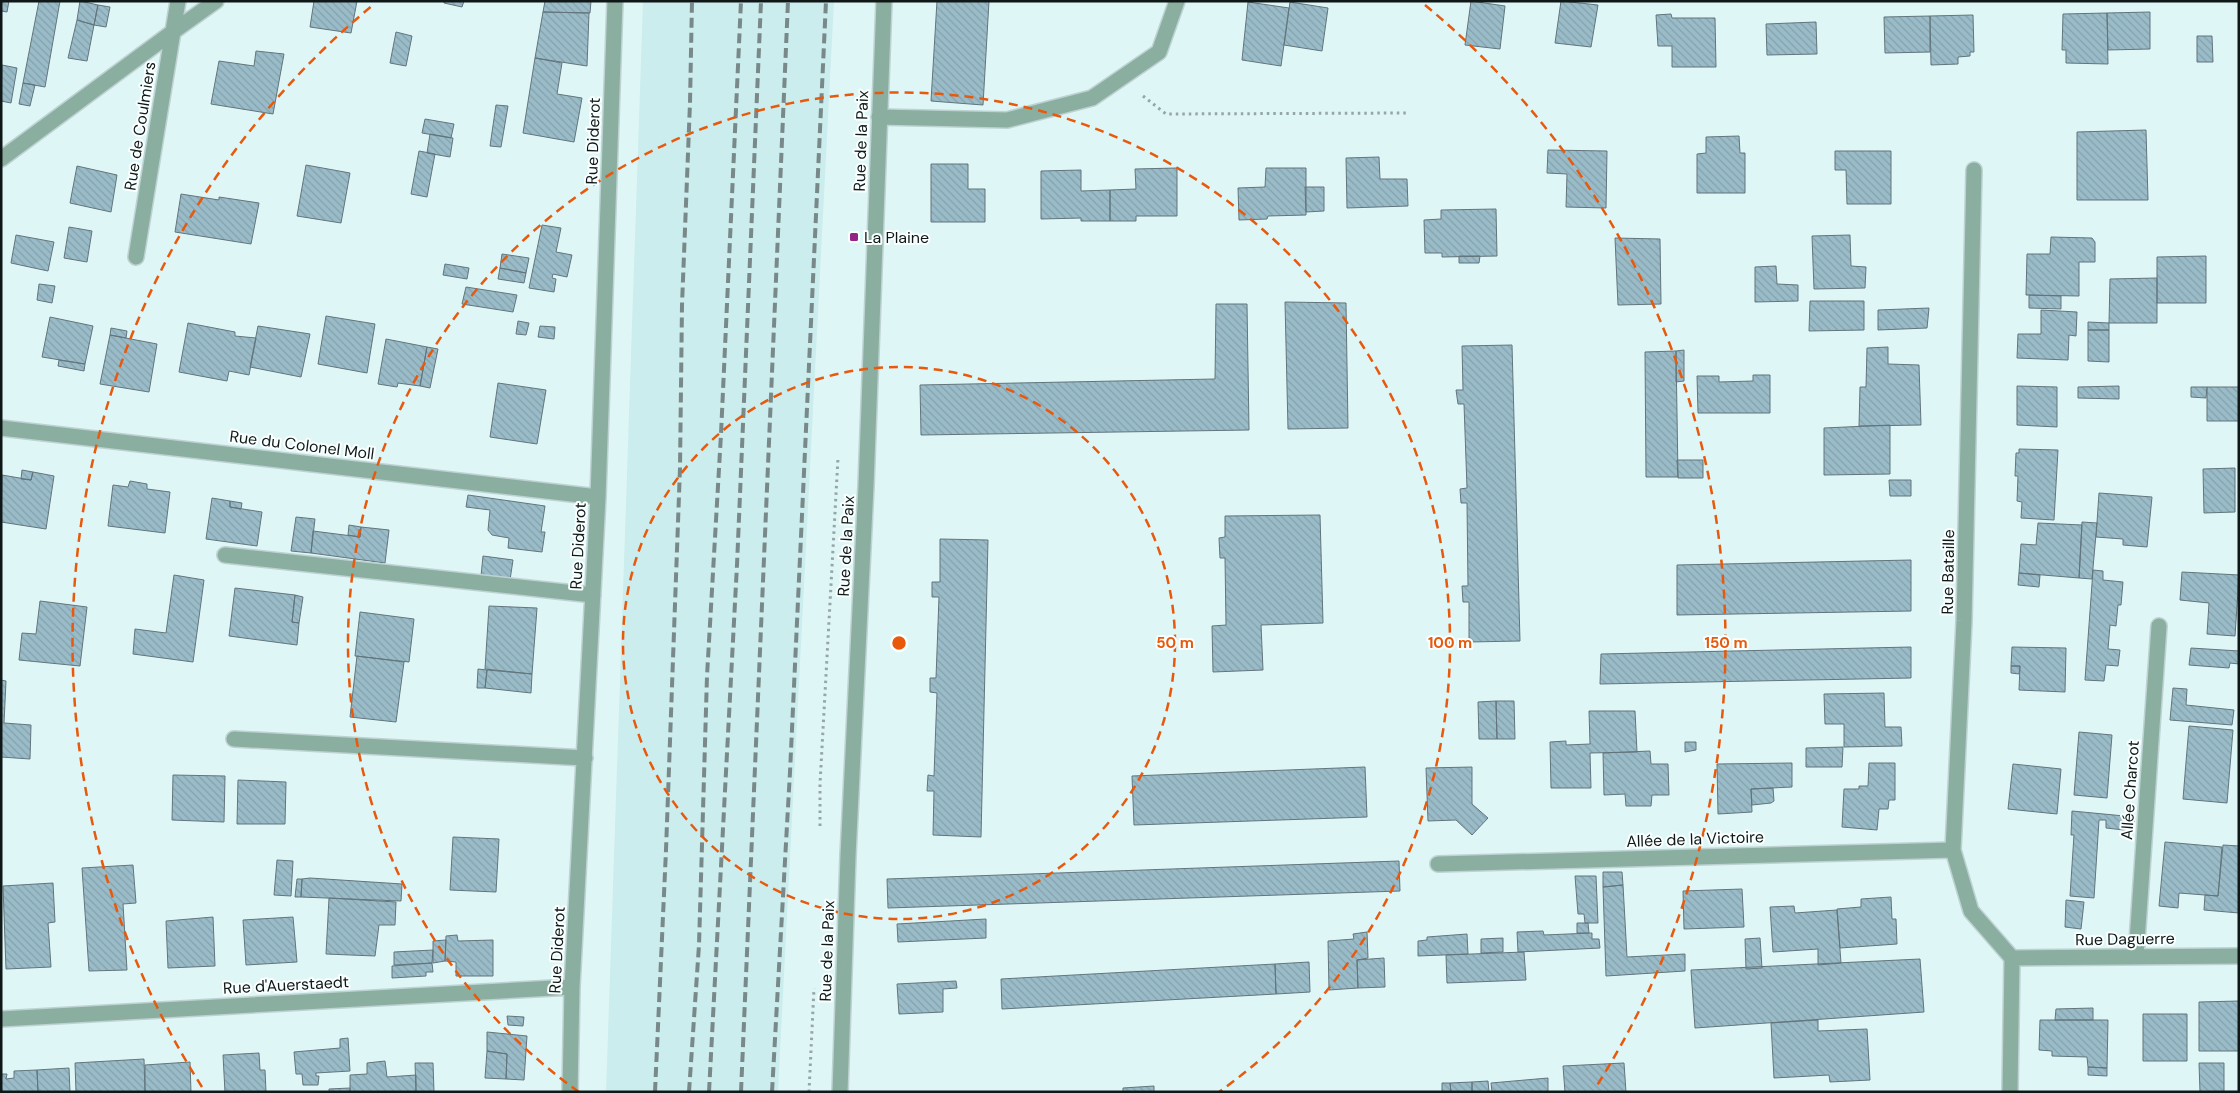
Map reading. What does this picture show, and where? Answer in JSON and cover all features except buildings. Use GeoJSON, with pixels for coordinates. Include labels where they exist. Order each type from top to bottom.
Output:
{"type":"FeatureCollection","features":[{"type":"Feature","properties":{"kind":"street","name":"Rue de Coulmiers"},"geometry":{"type":"LineString","coordinates":[[136,257],[178,1]]}},
{"type":"Feature","properties":{"kind":"street"},"geometry":{"type":"LineString","coordinates":[[1,159],[174,30],[216,1]]}},
{"type":"Feature","properties":{"kind":"street","name":"Rue Diderot"},"geometry":{"type":"LineString","coordinates":[[570,1092],[572,987],[598,497],[615,1]]}},
{"type":"Feature","properties":{"kind":"street","name":"Rue de la Paix"},"geometry":{"type":"LineString","coordinates":[[840,1092],[848,846],[866,486],[884,1]]}},
{"type":"Feature","properties":{"kind":"street"},"geometry":{"type":"LineString","coordinates":[[879,118],[1007,120],[1092,98],[1159,52],[1177,1]]}},
{"type":"Feature","properties":{"kind":"street","name":"Rue Bataille"},"geometry":{"type":"LineString","coordinates":[[1974,170],[1964,620],[1953,850],[1971,911],[2012,958]]}},
{"type":"Feature","properties":{"kind":"street","name":"Rue du Colonel Moll"},"geometry":{"type":"LineString","coordinates":[[1,428],[598,497]]}},
{"type":"Feature","properties":{"kind":"street"},"geometry":{"type":"LineString","coordinates":[[225,555],[593,594]]}},
{"type":"Feature","properties":{"kind":"street","name":"Allée Charcot"},"geometry":{"type":"LineString","coordinates":[[2136,956],[2159,626]]}},
{"type":"Feature","properties":{"kind":"street"},"geometry":{"type":"LineString","coordinates":[[234,739],[584,758]]}},
{"type":"Feature","properties":{"kind":"street","name":"Allée de la Victoire"},"geometry":{"type":"LineString","coordinates":[[1438,864],[1953,850]]}},
{"type":"Feature","properties":{"kind":"street","name":"Rue Daguerre"},"geometry":{"type":"LineString","coordinates":[[2012,958],[2239,956]]}},
{"type":"Feature","properties":{"kind":"street"},"geometry":{"type":"LineString","coordinates":[[2010,1092],[2012,958]]}},
{"type":"Feature","properties":{"kind":"street","name":"Rue d'Auerstaedt"},"geometry":{"type":"LineString","coordinates":[[1,1019],[572,987]]}},
{"type":"Feature","properties":{"kind":"path"},"geometry":{"type":"LineString","coordinates":[[1120,79],[1166,114],[1407,112]]}},
{"type":"Feature","properties":{"kind":"shaded area"},"geometry":{"type":"Polygon","coordinates":[[[643,1],[834,1],[778,1092],[606,1092],[643,1]]]}},
{"type":"Feature","properties":{"kind":"railway"},"geometry":{"type":"LineString","coordinates":[[655,1092],[680,468],[682,305],[692,1]]}},
{"type":"Feature","properties":{"kind":"railway"},"geometry":{"type":"LineString","coordinates":[[689,1092],[699,945],[707,676],[721,434],[741,1]]}},
{"type":"Feature","properties":{"kind":"railway"},"geometry":{"type":"LineString","coordinates":[[709,1092],[737,565],[761,1]]}},
{"type":"Feature","properties":{"kind":"railway"},"geometry":{"type":"LineString","coordinates":[[741,1092],[788,1]]}},
{"type":"Feature","properties":{"kind":"railway"},"geometry":{"type":"LineString","coordinates":[[772,1092],[790,772],[826,1]]}},
{"type":"Feature","properties":{"kind":"place","name":"La Plaine"},"geometry":{"type":"Point","coordinates":[854,237]}}]}
